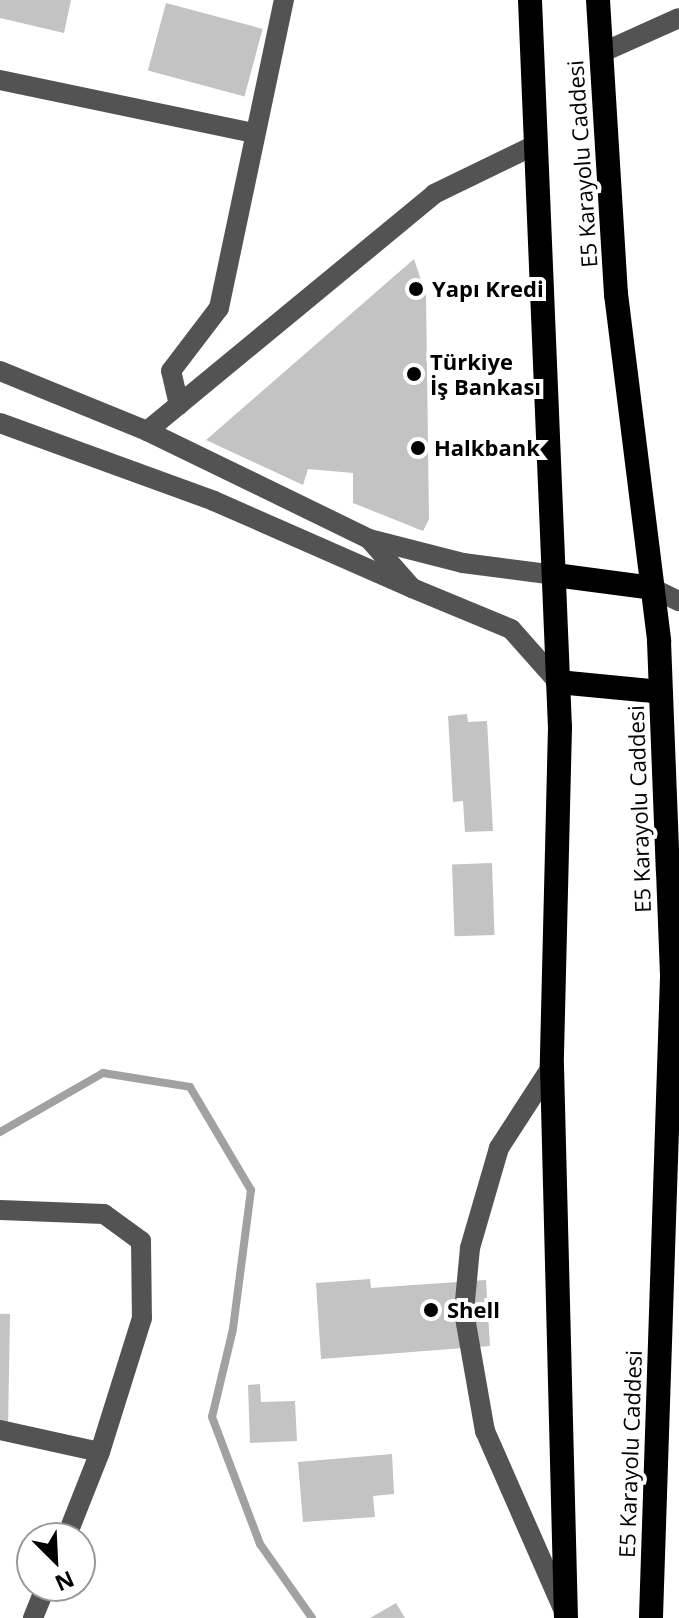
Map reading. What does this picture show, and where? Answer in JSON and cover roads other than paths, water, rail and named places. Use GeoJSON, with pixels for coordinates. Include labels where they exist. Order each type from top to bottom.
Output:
{"type":"FeatureCollection","features":[{"type":"Feature","properties":{"kind":"highway","name":"E5 Karayolu Caddesi"},"geometry":{"type":"LineString","coordinates":[[530,0],[558,682],[552,1066],[566,1617]]}},
{"type":"Feature","properties":{"kind":"highway","name":"E5 Karayolu Caddesi"},"geometry":{"type":"LineString","coordinates":[[598,0],[616,294],[652,588],[670,692],[672,977],[651,1618]]}},
{"type":"Feature","properties":{"kind":"highway"},"geometry":{"type":"LineString","coordinates":[[555,575],[652,588]]}},
{"type":"Feature","properties":{"kind":"highway"},"geometry":{"type":"LineString","coordinates":[[558,682],[670,692]]}},
{"type":"Feature","properties":{"kind":"street"},"geometry":{"type":"LineString","coordinates":[[179,405],[171,371],[219,308],[284,0]]}},
{"type":"Feature","properties":{"kind":"street"},"geometry":{"type":"LineString","coordinates":[[601,53],[679,18]]}},
{"type":"Feature","properties":{"kind":"street"},"geometry":{"type":"LineString","coordinates":[[0,80],[254,133]]}},
{"type":"Feature","properties":{"kind":"street"},"geometry":{"type":"LineString","coordinates":[[147,431],[434,194],[537,144]]}},
{"type":"Feature","properties":{"kind":"street"},"geometry":{"type":"LineString","coordinates":[[0,371],[147,431],[369,539],[463,563],[555,575]]}},
{"type":"Feature","properties":{"kind":"street"},"geometry":{"type":"LineString","coordinates":[[0,423],[214,501],[511,629],[558,682]]}},
{"type":"Feature","properties":{"kind":"street"},"geometry":{"type":"LineString","coordinates":[[369,539],[412,588]]}},
{"type":"Feature","properties":{"kind":"street"},"geometry":{"type":"LineString","coordinates":[[652,588],[679,601]]}},
{"type":"Feature","properties":{"kind":"street"},"geometry":{"type":"LineString","coordinates":[[552,1066],[499,1148],[470,1248],[464,1312],[485,1431],[566,1617]]}},
{"type":"Feature","properties":{"kind":"street"},"geometry":{"type":"LineString","coordinates":[[0,1210],[104,1214],[141,1241],[142,1318],[100,1452],[72,1522]]}},
{"type":"Feature","properties":{"kind":"street"},"geometry":{"type":"LineString","coordinates":[[0,1430],[100,1452]]}},
{"type":"Feature","properties":{"kind":"waterway"},"geometry":{"type":"LineString","coordinates":[[0,1132],[103,1073],[190,1087],[251,1190],[233,1329],[212,1417],[260,1544],[312,1618]]}},
{"type":"Feature","properties":{"kind":"place","name":"Yapı Kredi"},"geometry":{"type":"Point","coordinates":[416,289]}},
{"type":"Feature","properties":{"kind":"place","name":"Türkiye İş Bankası"},"geometry":{"type":"Point","coordinates":[414,374]}},
{"type":"Feature","properties":{"kind":"place","name":"Halkbank"},"geometry":{"type":"Point","coordinates":[418,448]}},
{"type":"Feature","properties":{"kind":"place","name":"Shell"},"geometry":{"type":"Point","coordinates":[431,1310]}}]}
